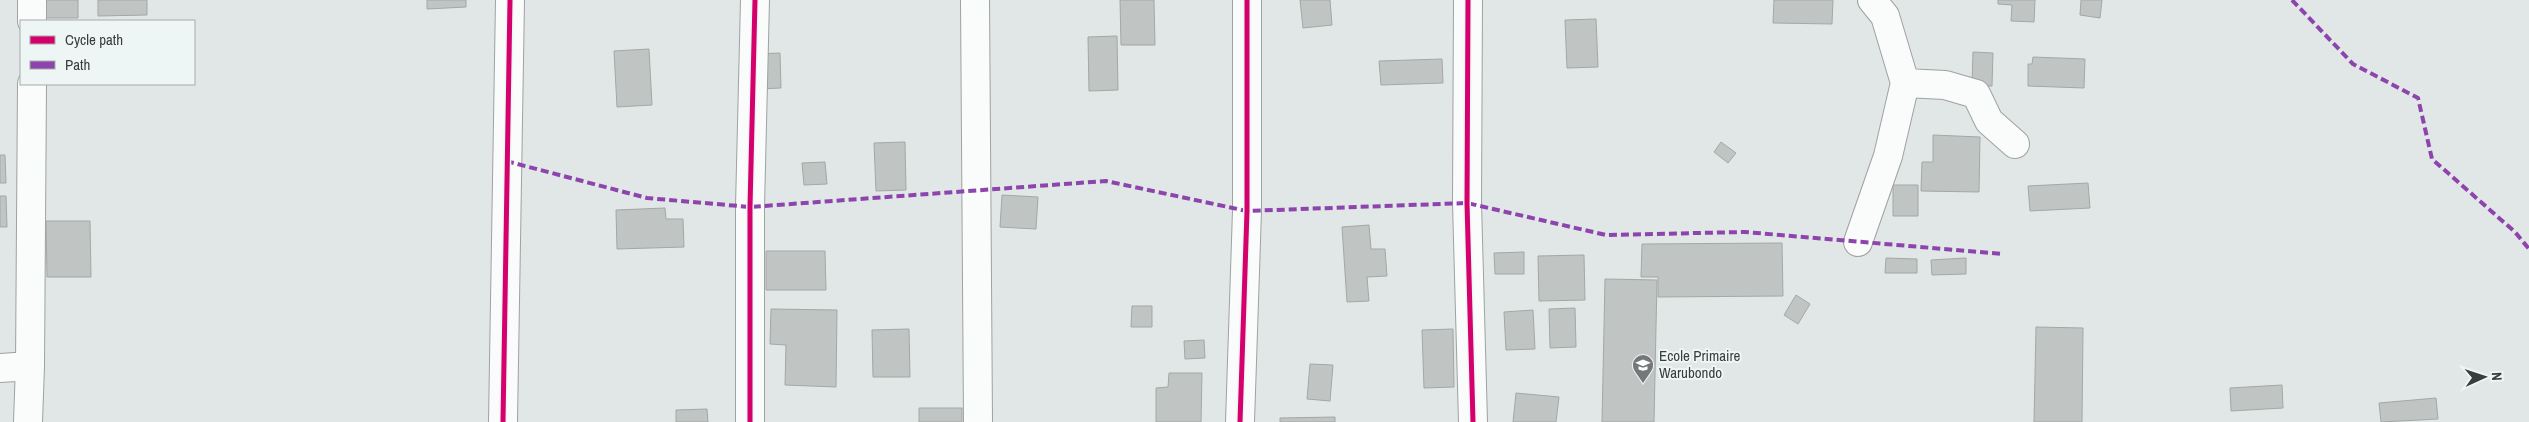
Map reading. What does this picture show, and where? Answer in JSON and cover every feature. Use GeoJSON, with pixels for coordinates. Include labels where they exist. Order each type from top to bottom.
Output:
{"type":"FeatureCollection","features":[{"type":"Feature","properties":{"kind":"street"},"geometry":{"type":"LineString","coordinates":[[32,0],[32,20]]}},
{"type":"Feature","properties":{"kind":"street"},"geometry":{"type":"LineString","coordinates":[[503,422],[510,0]]}},
{"type":"Feature","properties":{"kind":"street"},"geometry":{"type":"LineString","coordinates":[[750,422],[750,207],[755,0]]}},
{"type":"Feature","properties":{"kind":"street"},"geometry":{"type":"LineString","coordinates":[[975,0],[978,422]]}},
{"type":"Feature","properties":{"kind":"street"},"geometry":{"type":"LineString","coordinates":[[1240,422],[1247,211],[1246,0]]}},
{"type":"Feature","properties":{"kind":"street"},"geometry":{"type":"LineString","coordinates":[[1468,0],[1467,203],[1473,422]]}},
{"type":"Feature","properties":{"kind":"street"},"geometry":{"type":"LineString","coordinates":[[1858,242],[1888,156],[1905,83],[1885,16],[1872,0]]}},
{"type":"Feature","properties":{"kind":"street"},"geometry":{"type":"LineString","coordinates":[[1905,83],[1945,85],[1976,94],[1989,121],[2015,144]]}},
{"type":"Feature","properties":{"kind":"street"},"geometry":{"type":"LineString","coordinates":[[28,422],[32,85]]}},
{"type":"Feature","properties":{"kind":"street"},"geometry":{"type":"LineString","coordinates":[[0,368],[30,366]]}},
{"type":"Feature","properties":{"kind":"building"},"geometry":{"type":"Polygon","coordinates":[[[43,0],[78,0],[78,18],[44,18],[43,0]]]}},
{"type":"Feature","properties":{"kind":"building"},"geometry":{"type":"Polygon","coordinates":[[[98,0],[147,0],[147,15],[98,16],[98,0]]]}},
{"type":"Feature","properties":{"kind":"building"},"geometry":{"type":"Polygon","coordinates":[[[427,0],[466,0],[466,7],[427,9],[427,0]]]}},
{"type":"Feature","properties":{"kind":"building"},"geometry":{"type":"Polygon","coordinates":[[[1120,0],[1154,0],[1155,45],[1121,45],[1120,0]]]}},
{"type":"Feature","properties":{"kind":"building"},"geometry":{"type":"Polygon","coordinates":[[[1300,0],[1330,0],[1332,25],[1303,28],[1300,0]]]}},
{"type":"Feature","properties":{"kind":"building"},"geometry":{"type":"Polygon","coordinates":[[[1774,0],[1833,0],[1832,24],[1773,23],[1774,0]]]}},
{"type":"Feature","properties":{"kind":"building"},"geometry":{"type":"Polygon","coordinates":[[[1998,0],[2035,0],[2034,22],[2011,21],[2012,5],[1998,4],[1998,0]]]}},
{"type":"Feature","properties":{"kind":"building"},"geometry":{"type":"Polygon","coordinates":[[[2081,0],[2102,0],[2100,18],[2080,15],[2081,0]]]}},
{"type":"Feature","properties":{"kind":"building"},"geometry":{"type":"Polygon","coordinates":[[[1596,19],[1598,67],[1567,68],[1565,20],[1596,19]]]}},
{"type":"Feature","properties":{"kind":"building"},"geometry":{"type":"Polygon","coordinates":[[[1117,36],[1118,90],[1089,91],[1088,37],[1117,36]]]}},
{"type":"Feature","properties":{"kind":"building"},"geometry":{"type":"Polygon","coordinates":[[[649,49],[652,105],[617,107],[614,51],[649,49]]]}},
{"type":"Feature","properties":{"kind":"building"},"geometry":{"type":"Polygon","coordinates":[[[1973,52],[1993,53],[1992,86],[1972,86],[1973,52]]]}},
{"type":"Feature","properties":{"kind":"building"},"geometry":{"type":"Polygon","coordinates":[[[780,53],[781,88],[759,89],[758,54],[780,53]]]}},
{"type":"Feature","properties":{"kind":"building"},"geometry":{"type":"Polygon","coordinates":[[[2033,57],[2085,59],[2084,88],[2028,86],[2028,64],[2032,64],[2033,57]]]}},
{"type":"Feature","properties":{"kind":"building"},"geometry":{"type":"Polygon","coordinates":[[[1442,59],[1443,83],[1381,85],[1379,61],[1442,59]]]}},
{"type":"Feature","properties":{"kind":"building"},"geometry":{"type":"Polygon","coordinates":[[[1933,135],[1980,137],[1979,192],[1921,191],[1922,162],[1933,162],[1933,135]]]}},
{"type":"Feature","properties":{"kind":"building"},"geometry":{"type":"Polygon","coordinates":[[[905,142],[906,190],[876,191],[874,143],[905,142]]]}},
{"type":"Feature","properties":{"kind":"building"},"geometry":{"type":"Polygon","coordinates":[[[1721,142],[1736,153],[1728,163],[1714,152],[1721,142]]]}},
{"type":"Feature","properties":{"kind":"building"},"geometry":{"type":"Polygon","coordinates":[[[0,155],[5,155],[6,183],[0,183],[0,155]]]}},
{"type":"Feature","properties":{"kind":"building"},"geometry":{"type":"Polygon","coordinates":[[[825,162],[827,184],[804,185],[802,163],[825,162]]]}},
{"type":"Feature","properties":{"kind":"building"},"geometry":{"type":"Polygon","coordinates":[[[2088,183],[2090,208],[2030,211],[2028,186],[2088,183]]]}},
{"type":"Feature","properties":{"kind":"building"},"geometry":{"type":"Polygon","coordinates":[[[1893,185],[1918,185],[1918,216],[1893,216],[1893,185]]]}},
{"type":"Feature","properties":{"kind":"building"},"geometry":{"type":"Polygon","coordinates":[[[1002,195],[1038,197],[1036,229],[1000,227],[1002,195]]]}},
{"type":"Feature","properties":{"kind":"building"},"geometry":{"type":"Polygon","coordinates":[[[0,196],[6,196],[7,227],[0,227],[0,196]]]}},
{"type":"Feature","properties":{"kind":"building"},"geometry":{"type":"Polygon","coordinates":[[[665,208],[666,219],[683,219],[684,247],[617,249],[616,210],[665,208]]]}},
{"type":"Feature","properties":{"kind":"building"},"geometry":{"type":"Polygon","coordinates":[[[46,221],[90,221],[91,277],[47,277],[46,221]]]}},
{"type":"Feature","properties":{"kind":"building"},"geometry":{"type":"Polygon","coordinates":[[[1369,225],[1371,249],[1385,249],[1387,276],[1367,277],[1369,301],[1347,302],[1342,227],[1369,225]]]}},
{"type":"Feature","properties":{"kind":"building"},"geometry":{"type":"Polygon","coordinates":[[[1782,243],[1783,296],[1658,297],[1658,277],[1641,277],[1642,244],[1782,243]]]}},
{"type":"Feature","properties":{"kind":"building"},"geometry":{"type":"Polygon","coordinates":[[[766,251],[825,251],[826,290],[766,290],[766,251]]]}},
{"type":"Feature","properties":{"kind":"building"},"geometry":{"type":"Polygon","coordinates":[[[1524,252],[1524,274],[1495,274],[1494,253],[1524,252]]]}},
{"type":"Feature","properties":{"kind":"building"},"geometry":{"type":"Polygon","coordinates":[[[1584,255],[1585,300],[1539,301],[1538,256],[1584,255]]]}},
{"type":"Feature","properties":{"kind":"building"},"geometry":{"type":"Polygon","coordinates":[[[1886,258],[1917,259],[1917,273],[1885,273],[1886,258]]]}},
{"type":"Feature","properties":{"kind":"building"},"geometry":{"type":"Polygon","coordinates":[[[1966,258],[1966,274],[1932,275],[1931,260],[1966,258]]]}},
{"type":"Feature","properties":{"kind":"building"},"geometry":{"type":"Polygon","coordinates":[[[1605,279],[1657,280],[1654,422],[1602,422],[1605,279]]]}},
{"type":"Feature","properties":{"kind":"building"},"geometry":{"type":"Polygon","coordinates":[[[1796,295],[1810,304],[1798,324],[1784,315],[1796,295]]]}},
{"type":"Feature","properties":{"kind":"building"},"geometry":{"type":"Polygon","coordinates":[[[1132,306],[1152,306],[1152,327],[1131,327],[1132,306]]]}},
{"type":"Feature","properties":{"kind":"building"},"geometry":{"type":"Polygon","coordinates":[[[1575,308],[1576,347],[1550,348],[1549,309],[1575,308]]]}},
{"type":"Feature","properties":{"kind":"building"},"geometry":{"type":"Polygon","coordinates":[[[771,309],[837,310],[836,387],[785,385],[786,345],[770,344],[771,309]]]}},
{"type":"Feature","properties":{"kind":"building"},"geometry":{"type":"Polygon","coordinates":[[[1533,310],[1535,349],[1506,350],[1504,312],[1533,310]]]}},
{"type":"Feature","properties":{"kind":"building"},"geometry":{"type":"Polygon","coordinates":[[[2036,327],[2083,328],[2082,422],[2034,422],[2036,327]]]}},
{"type":"Feature","properties":{"kind":"building"},"geometry":{"type":"Polygon","coordinates":[[[909,329],[910,377],[873,377],[872,330],[909,329]]]}},
{"type":"Feature","properties":{"kind":"building"},"geometry":{"type":"Polygon","coordinates":[[[1453,329],[1454,387],[1424,388],[1422,330],[1453,329]]]}},
{"type":"Feature","properties":{"kind":"building"},"geometry":{"type":"Polygon","coordinates":[[[1204,340],[1205,358],[1185,359],[1184,341],[1204,340]]]}},
{"type":"Feature","properties":{"kind":"building"},"geometry":{"type":"Polygon","coordinates":[[[1310,364],[1333,365],[1330,401],[1307,399],[1310,364]]]}},
{"type":"Feature","properties":{"kind":"building"},"geometry":{"type":"Polygon","coordinates":[[[1169,373],[1202,373],[1201,422],[1156,422],[1156,388],[1168,387],[1169,373]]]}},
{"type":"Feature","properties":{"kind":"building"},"geometry":{"type":"Polygon","coordinates":[[[2282,385],[2283,408],[2231,411],[2230,388],[2282,385]]]}},
{"type":"Feature","properties":{"kind":"building"},"geometry":{"type":"Polygon","coordinates":[[[1516,393],[1559,397],[1556,422],[1513,422],[1516,393]]]}},
{"type":"Feature","properties":{"kind":"building"},"geometry":{"type":"Polygon","coordinates":[[[2436,398],[2438,419],[2381,422],[2379,403],[2436,398]]]}},
{"type":"Feature","properties":{"kind":"building"},"geometry":{"type":"Polygon","coordinates":[[[919,408],[962,408],[962,422],[919,422],[919,408]]]}},
{"type":"Feature","properties":{"kind":"building"},"geometry":{"type":"Polygon","coordinates":[[[707,409],[708,422],[676,422],[676,410],[707,409]]]}},
{"type":"Feature","properties":{"kind":"building"},"geometry":{"type":"Polygon","coordinates":[[[1335,417],[1335,422],[1280,422],[1280,418],[1335,417]]]}},
{"type":"Feature","properties":{"kind":"marked path"},"geometry":{"type":"LineString","coordinates":[[2292,0],[2353,64],[2418,98],[2432,159],[2515,232],[2529,249]]}},
{"type":"Feature","properties":{"kind":"marked path"},"geometry":{"type":"LineString","coordinates":[[506,161],[647,198],[750,207],[1106,181],[1247,211],[1467,203],[1606,235],[1745,232],[2003,254]]}},
{"type":"Feature","properties":{"kind":"cycle path"},"geometry":{"type":"LineString","coordinates":[[503,422],[510,0]]}},
{"type":"Feature","properties":{"kind":"cycle path"},"geometry":{"type":"LineString","coordinates":[[750,422],[750,207],[755,0]]}},
{"type":"Feature","properties":{"kind":"cycle path"},"geometry":{"type":"LineString","coordinates":[[1240,422],[1247,211],[1247,0]]}},
{"type":"Feature","properties":{"kind":"cycle path"},"geometry":{"type":"LineString","coordinates":[[1468,0],[1467,203],[1473,422]]}},
{"type":"Feature","properties":{"kind":"place","name":"Ecole Primaire Warubondo"},"geometry":{"type":"Point","coordinates":[1643,384]}}]}
